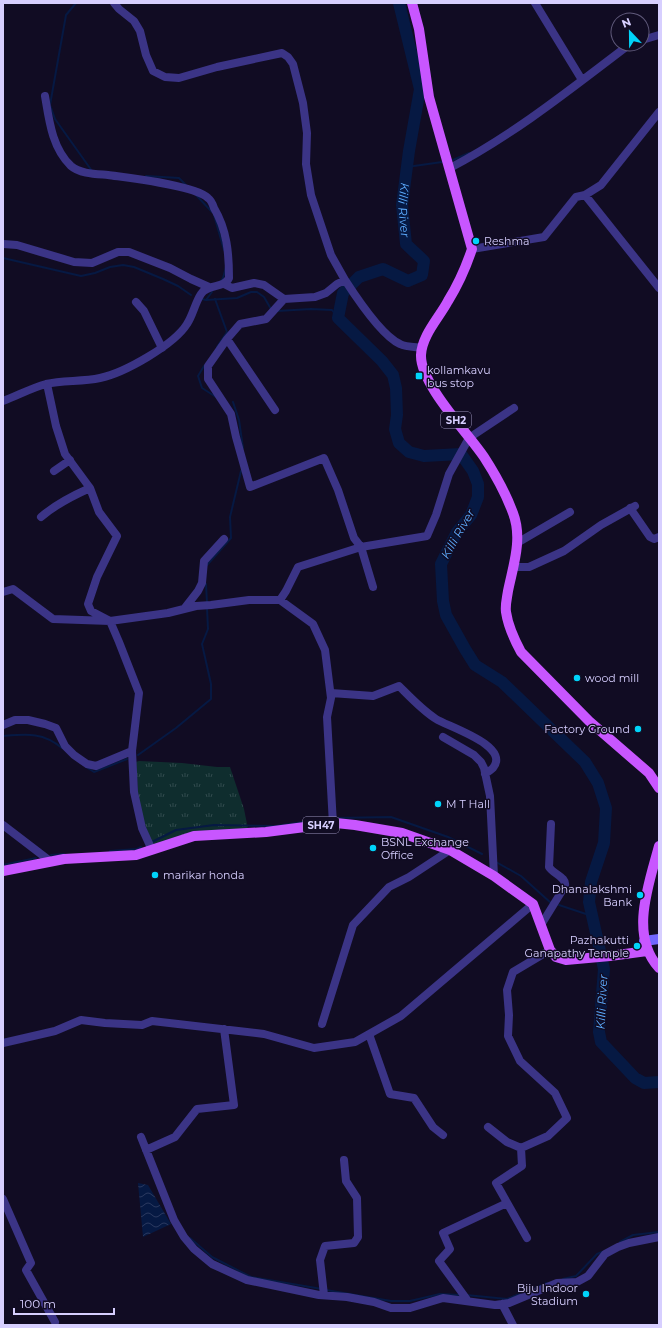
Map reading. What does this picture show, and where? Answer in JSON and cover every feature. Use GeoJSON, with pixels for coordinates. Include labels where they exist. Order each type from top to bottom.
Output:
{"type":"FeatureCollection","features":[{"type":"Feature","properties":{"kind":"main road"},"geometry":{"type":"LineString","coordinates":[[412,3],[419,30],[430,97],[472,249],[449,301],[423,342],[422,348]]}},
{"type":"Feature","properties":{"kind":"main road","name":"SH2"},"geometry":{"type":"LineString","coordinates":[[422,348],[421,357],[426,376],[443,404],[484,457],[506,495],[514,515],[517,530],[517,543],[506,611],[514,638],[521,652],[589,721],[649,773],[659,788]]}},
{"type":"Feature","properties":{"kind":"main road","name":"SH47"},"geometry":{"type":"LineString","coordinates":[[3,871],[64,859],[136,854],[194,836],[266,832],[333,824],[355,825],[402,833],[450,850],[494,876],[532,904]]}},
{"type":"Feature","properties":{"kind":"main road"},"geometry":{"type":"LineString","coordinates":[[659,846],[644,906],[643,923],[646,946],[652,960],[659,968]]}},
{"type":"Feature","properties":{"kind":"main road"},"geometry":{"type":"LineString","coordinates":[[532,904],[550,950],[556,957],[566,960],[610,956],[646,946],[659,939]]}},
{"type":"Feature","properties":{"kind":"street"},"geometry":{"type":"LineString","coordinates":[[114,3],[134,21],[140,31],[146,55],[153,71],[164,77],[179,78],[217,67],[282,53],[288,57],[293,64],[303,103],[307,133],[306,164],[311,195],[331,255],[361,305],[389,337],[401,345],[422,348]]}},
{"type":"Feature","properties":{"kind":"street"},"geometry":{"type":"LineString","coordinates":[[535,3],[582,80]]}},
{"type":"Feature","properties":{"kind":"street"},"geometry":{"type":"LineString","coordinates":[[450,168],[514,130],[619,52]]}},
{"type":"Feature","properties":{"kind":"street"},"geometry":{"type":"LineString","coordinates":[[45,96],[53,138],[65,159],[72,167],[84,172],[144,180],[195,190],[209,198],[222,221],[229,253],[229,278],[224,284]]}},
{"type":"Feature","properties":{"kind":"street"},"geometry":{"type":"LineString","coordinates":[[472,249],[544,237],[576,196],[585,195],[602,184],[659,112]]}},
{"type":"Feature","properties":{"kind":"street"},"geometry":{"type":"LineString","coordinates":[[585,195],[659,288]]}},
{"type":"Feature","properties":{"kind":"street"},"geometry":{"type":"LineString","coordinates":[[3,244],[17,246],[74,262],[92,263],[118,252],[129,252],[170,268],[209,287]]}},
{"type":"Feature","properties":{"kind":"street"},"geometry":{"type":"LineString","coordinates":[[3,401],[47,384],[101,378],[146,359],[169,343],[188,324],[202,293],[209,287],[224,284],[232,288],[254,283],[264,285],[284,299],[315,297],[326,293],[337,284],[345,280]]}},
{"type":"Feature","properties":{"kind":"street"},"geometry":{"type":"LineString","coordinates":[[284,299],[266,319],[240,324],[227,338],[208,366],[208,379],[231,414],[250,487],[324,458],[338,490],[354,538],[361,547],[373,587]]}},
{"type":"Feature","properties":{"kind":"street"},"geometry":{"type":"LineString","coordinates":[[136,302],[144,311],[162,348]]}},
{"type":"Feature","properties":{"kind":"street"},"geometry":{"type":"LineString","coordinates":[[227,338],[275,410]]}},
{"type":"Feature","properties":{"kind":"street"},"geometry":{"type":"LineString","coordinates":[[47,384],[56,426],[65,454],[90,488],[99,512],[117,536],[97,577],[88,604],[91,611],[110,621],[139,693],[132,751],[134,792],[142,828],[152,850]]}},
{"type":"Feature","properties":{"kind":"street"},"geometry":{"type":"LineString","coordinates":[[280,600],[286,592],[298,567],[361,547],[427,536],[436,515],[449,474],[469,438],[514,408]]}},
{"type":"Feature","properties":{"kind":"street"},"geometry":{"type":"LineString","coordinates":[[54,471],[70,460]]}},
{"type":"Feature","properties":{"kind":"street"},"geometry":{"type":"LineString","coordinates":[[41,517],[59,503],[90,488]]}},
{"type":"Feature","properties":{"kind":"street"},"geometry":{"type":"LineString","coordinates":[[513,567],[529,567],[564,551],[601,525],[633,507],[650,537],[654,539],[659,537]]}},
{"type":"Feature","properties":{"kind":"street"},"geometry":{"type":"LineString","coordinates":[[517,543],[570,512]]}},
{"type":"Feature","properties":{"kind":"street"},"geometry":{"type":"LineString","coordinates":[[184,609],[198,591],[202,583],[204,561],[224,539]]}},
{"type":"Feature","properties":{"kind":"street"},"geometry":{"type":"LineString","coordinates":[[3,592],[13,589],[53,619],[110,621],[168,613],[196,606],[249,600],[280,600],[312,624],[325,650],[331,693],[327,717],[333,824]]}},
{"type":"Feature","properties":{"kind":"street"},"geometry":{"type":"LineString","coordinates":[[331,693],[373,696],[399,686],[419,706],[436,719],[483,741],[490,746],[496,760],[493,767],[485,774]]}},
{"type":"Feature","properties":{"kind":"street"},"geometry":{"type":"LineString","coordinates":[[3,725],[15,720],[28,720],[56,728],[65,746],[86,764],[96,766],[132,751]]}},
{"type":"Feature","properties":{"kind":"street"},"geometry":{"type":"LineString","coordinates":[[443,737],[474,755],[481,762],[490,796],[494,876]]}},
{"type":"Feature","properties":{"kind":"street"},"geometry":{"type":"LineString","coordinates":[[541,925],[566,883],[551,871],[549,867],[551,824]]}},
{"type":"Feature","properties":{"kind":"street"},"geometry":{"type":"LineString","coordinates":[[3,825],[50,861]]}},
{"type":"Feature","properties":{"kind":"street"},"geometry":{"type":"LineString","coordinates":[[322,1024],[353,925],[389,887],[409,877],[450,850]]}},
{"type":"Feature","properties":{"kind":"street"},"geometry":{"type":"LineString","coordinates":[[3,1042],[55,1031],[81,1020],[142,1025],[152,1021],[264,1034],[314,1048],[355,1042],[402,1016],[532,904]]}},
{"type":"Feature","properties":{"kind":"street"},"geometry":{"type":"LineString","coordinates":[[488,1127],[507,1142],[521,1148],[548,1136],[567,1118],[555,1093],[520,1062],[508,1036],[509,1015],[507,990],[513,972],[550,950]]}},
{"type":"Feature","properties":{"kind":"street"},"geometry":{"type":"LineString","coordinates":[[146,1150],[175,1137],[197,1109],[234,1105],[224,1030]]}},
{"type":"Feature","properties":{"kind":"street"},"geometry":{"type":"LineString","coordinates":[[369,1034],[390,1094],[414,1098],[433,1128],[443,1134]]}},
{"type":"Feature","properties":{"kind":"street"},"geometry":{"type":"LineString","coordinates":[[141,1138],[174,1220],[184,1237],[194,1249],[212,1264],[247,1280],[324,1296],[353,1298],[374,1302],[391,1308],[410,1308],[443,1298],[495,1305],[509,1303],[557,1283],[577,1282],[588,1276],[605,1254],[629,1243],[659,1237]]}},
{"type":"Feature","properties":{"kind":"street"},"geometry":{"type":"LineString","coordinates":[[521,1148],[522,1166],[496,1183],[527,1238]]}},
{"type":"Feature","properties":{"kind":"street"},"geometry":{"type":"LineString","coordinates":[[324,1296],[320,1260],[325,1246],[354,1243],[358,1237],[357,1198],[346,1181],[344,1160]]}},
{"type":"Feature","properties":{"kind":"street"},"geometry":{"type":"LineString","coordinates":[[3,1198],[31,1263],[26,1270],[55,1322]]}},
{"type":"Feature","properties":{"kind":"street"},"geometry":{"type":"LineString","coordinates":[[468,1301],[439,1261],[450,1249],[443,1233],[507,1203]]}},
{"type":"Feature","properties":{"kind":"street"},"geometry":{"type":"LineString","coordinates":[[502,1304],[513,1325]]}},
{"type":"Feature","properties":{"kind":"green space"},"geometry":{"type":"Polygon","coordinates":[[[136,762],[230,767],[244,809],[248,829],[154,850],[139,808],[136,762]]]}},
{"type":"Feature","properties":{"kind":"water"},"geometry":{"type":"Polygon","coordinates":[[[138,1183],[148,1185],[171,1224],[143,1237],[138,1183]]]}},
{"type":"Feature","properties":{"kind":"waterway"},"geometry":{"type":"LineString","coordinates":[[76,3],[66,15],[50,105],[55,119],[92,171]]}},
{"type":"Feature","properties":{"kind":"waterway","name":"Killi River"},"geometry":{"type":"LineString","coordinates":[[399,3],[420,89],[409,151],[402,205],[406,244],[424,261],[422,275],[408,281],[383,269],[359,277],[343,293],[338,318],[382,361],[393,375],[396,388],[397,415],[395,429],[399,443],[409,452],[424,456],[461,454],[473,471],[478,484],[478,497],[471,515],[457,532],[441,564],[443,601],[446,615],[475,665],[502,682],[585,762],[598,783],[606,808],[604,843],[591,882],[589,902],[604,969],[599,1032],[601,1042],[635,1078],[644,1083],[659,1082]]}},
{"type":"Feature","properties":{"kind":"waterway"},"geometry":{"type":"LineString","coordinates":[[453,160],[469,153]]}},
{"type":"Feature","properties":{"kind":"waterway"},"geometry":{"type":"LineString","coordinates":[[407,167],[442,162]]}},
{"type":"Feature","properties":{"kind":"waterway"},"geometry":{"type":"LineString","coordinates":[[146,176],[179,178],[186,185]]}},
{"type":"Feature","properties":{"kind":"waterway"},"geometry":{"type":"LineString","coordinates":[[196,195],[212,212]]}},
{"type":"Feature","properties":{"kind":"waterway"},"geometry":{"type":"LineString","coordinates":[[214,215],[224,250]]}},
{"type":"Feature","properties":{"kind":"waterway"},"geometry":{"type":"LineString","coordinates":[[3,258],[81,276],[95,273],[110,267],[123,265],[134,267],[178,286],[191,295]]}},
{"type":"Feature","properties":{"kind":"waterway"},"geometry":{"type":"LineString","coordinates":[[221,281],[226,267]]}},
{"type":"Feature","properties":{"kind":"waterway"},"geometry":{"type":"LineString","coordinates":[[206,300],[212,292]]}},
{"type":"Feature","properties":{"kind":"waterway"},"geometry":{"type":"LineString","coordinates":[[202,299],[237,298],[251,292],[257,292],[264,297],[271,309]]}},
{"type":"Feature","properties":{"kind":"waterway"},"geometry":{"type":"LineString","coordinates":[[215,299],[227,332],[217,347]]}},
{"type":"Feature","properties":{"kind":"waterway"},"geometry":{"type":"LineString","coordinates":[[277,311],[311,309],[332,310],[338,318]]}},
{"type":"Feature","properties":{"kind":"waterway"},"geometry":{"type":"LineString","coordinates":[[204,366],[198,376],[202,388],[216,397]]}},
{"type":"Feature","properties":{"kind":"waterway"},"geometry":{"type":"LineString","coordinates":[[233,402],[239,420],[243,448]]}},
{"type":"Feature","properties":{"kind":"waterway"},"geometry":{"type":"LineString","coordinates":[[207,565],[231,538],[230,517],[241,471]]}},
{"type":"Feature","properties":{"kind":"waterway"},"geometry":{"type":"LineString","coordinates":[[206,584],[207,603]]}},
{"type":"Feature","properties":{"kind":"waterway"},"geometry":{"type":"LineString","coordinates":[[138,755],[176,728],[211,699],[211,684],[202,644],[208,629],[207,608]]}},
{"type":"Feature","properties":{"kind":"waterway"},"geometry":{"type":"LineString","coordinates":[[3,736],[34,735],[48,739],[62,748]]}},
{"type":"Feature","properties":{"kind":"waterway"},"geometry":{"type":"LineString","coordinates":[[86,767],[94,772],[127,759]]}},
{"type":"Feature","properties":{"kind":"waterway"},"geometry":{"type":"LineString","coordinates":[[335,818],[391,817],[448,837],[482,854]]}},
{"type":"Feature","properties":{"kind":"waterway"},"geometry":{"type":"LineString","coordinates":[[152,842],[176,830],[214,825],[276,826],[330,818]]}},
{"type":"Feature","properties":{"kind":"waterway"},"geometry":{"type":"LineString","coordinates":[[110,851],[137,849],[141,847]]}},
{"type":"Feature","properties":{"kind":"waterway"},"geometry":{"type":"LineString","coordinates":[[51,855],[64,854]]}},
{"type":"Feature","properties":{"kind":"waterway"},"geometry":{"type":"LineString","coordinates":[[3,865],[36,858]]}},
{"type":"Feature","properties":{"kind":"waterway"},"geometry":{"type":"LineString","coordinates":[[496,862],[521,876],[551,903]]}},
{"type":"Feature","properties":{"kind":"waterway"},"geometry":{"type":"LineString","coordinates":[[559,905],[592,916]]}},
{"type":"Feature","properties":{"kind":"waterway"},"geometry":{"type":"LineString","coordinates":[[620,1242],[633,1235],[659,1232]]}},
{"type":"Feature","properties":{"kind":"waterway"},"geometry":{"type":"LineString","coordinates":[[190,1238],[212,1257],[251,1277],[322,1289]]}},
{"type":"Feature","properties":{"kind":"waterway"},"geometry":{"type":"LineString","coordinates":[[563,1279],[576,1276],[597,1254],[602,1252]]}},
{"type":"Feature","properties":{"kind":"waterway"},"geometry":{"type":"LineString","coordinates":[[466,1295],[507,1299],[547,1283]]}},
{"type":"Feature","properties":{"kind":"waterway"},"geometry":{"type":"LineString","coordinates":[[326,1290],[391,1301],[410,1301],[440,1294],[460,1295]]}},
{"type":"Feature","properties":{"kind":"place","name":"Reshma"},"geometry":{"type":"Point","coordinates":[476,241]}},
{"type":"Feature","properties":{"kind":"place","name":"kollamkavu bus stop"},"geometry":{"type":"Point","coordinates":[419,376]}},
{"type":"Feature","properties":{"kind":"place","name":"wood mill"},"geometry":{"type":"Point","coordinates":[577,678]}},
{"type":"Feature","properties":{"kind":"place","name":"Factory Ground"},"geometry":{"type":"Point","coordinates":[638,729]}},
{"type":"Feature","properties":{"kind":"place","name":"M T Hall"},"geometry":{"type":"Point","coordinates":[438,804]}},
{"type":"Feature","properties":{"kind":"place","name":"BSNL Exchange Office"},"geometry":{"type":"Point","coordinates":[373,848]}},
{"type":"Feature","properties":{"kind":"place","name":"marikar honda"},"geometry":{"type":"Point","coordinates":[155,875]}},
{"type":"Feature","properties":{"kind":"place","name":"Dhanalakshmi Bank"},"geometry":{"type":"Point","coordinates":[640,895]}},
{"type":"Feature","properties":{"kind":"place","name":"Pazhakutti Ganapathy Temple"},"geometry":{"type":"Point","coordinates":[637,946]}},
{"type":"Feature","properties":{"kind":"place","name":"Biju Indoor Stadium"},"geometry":{"type":"Point","coordinates":[586,1294]}}]}
